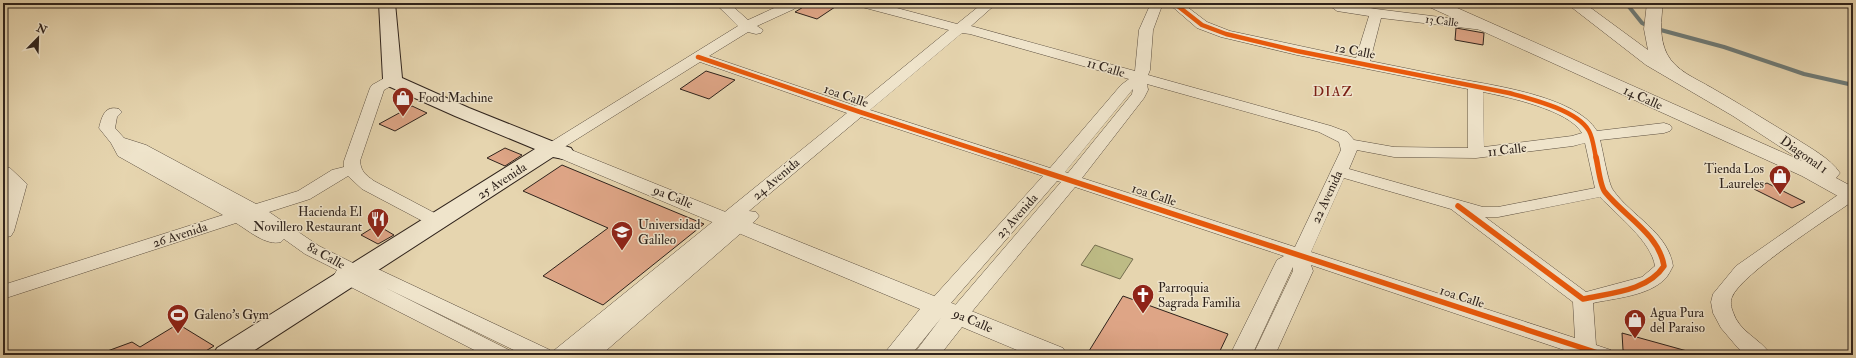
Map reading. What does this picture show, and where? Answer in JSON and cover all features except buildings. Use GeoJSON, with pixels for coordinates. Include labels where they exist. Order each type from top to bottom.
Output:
{"type":"FeatureCollection","features":[{"type":"Feature","properties":{"kind":"main road"},"geometry":{"type":"LineString","coordinates":[[388,12],[393,78]]}},
{"type":"Feature","properties":{"kind":"main road","name":"9a Calle"},"geometry":{"type":"LineString","coordinates":[[393,78],[395,82],[406,88],[558,150]]}},
{"type":"Feature","properties":{"kind":"main road","name":"25 Avenida"},"geometry":{"type":"LineString","coordinates":[[248,355],[438,222],[558,150]]}},
{"type":"Feature","properties":{"kind":"main road","name":"25 Avenida"},"geometry":{"type":"LineString","coordinates":[[227,355],[360,277],[558,150]]}},
{"type":"Feature","properties":{"kind":"street"},"geometry":{"type":"LineString","coordinates":[[721,3],[754,26]]}},
{"type":"Feature","properties":{"kind":"street"},"geometry":{"type":"LineString","coordinates":[[731,3],[754,26]]}},
{"type":"Feature","properties":{"kind":"street","name":"25 Avenida"},"geometry":{"type":"LineString","coordinates":[[558,150],[754,26],[774,18],[779,12],[795,3]]}},
{"type":"Feature","properties":{"kind":"street","name":"11 Calle"},"geometry":{"type":"LineString","coordinates":[[863,3],[1325,129],[1338,134],[1348,142],[1394,152],[1476,153],[1573,141],[1591,136],[1664,128]]}},
{"type":"Feature","properties":{"kind":"street","name":"24 Avenida"},"geometry":{"type":"LineString","coordinates":[[966,30],[992,3]]}},
{"type":"Feature","properties":{"kind":"street","name":"24 Avenida"},"geometry":{"type":"LineString","coordinates":[[561,355],[733,222],[966,30],[1004,3]]}},
{"type":"Feature","properties":{"kind":"street","name":"23 Avenida"},"geometry":{"type":"LineString","coordinates":[[926,355],[948,310],[1054,174],[1126,88],[1139,78],[1143,70],[1146,30],[1157,3]]}},
{"type":"Feature","properties":{"kind":"street","name":"12 Calle"},"geometry":{"type":"LineString","coordinates":[[1174,3],[1196,21],[1216,32],[1268,45],[1474,85],[1541,102],[1575,117],[1589,130],[1591,136]]}},
{"type":"Feature","properties":{"kind":"street","name":"13 Calle"},"geometry":{"type":"LineString","coordinates":[[1332,3],[1342,8],[1483,26]]}},
{"type":"Feature","properties":{"kind":"street","name":"14 Calle"},"geometry":{"type":"LineString","coordinates":[[1433,3],[1809,172],[1852,194]]}},
{"type":"Feature","properties":{"kind":"street","name":"Diagonal 1"},"geometry":{"type":"LineString","coordinates":[[1574,3],[1652,61],[1816,161],[1852,194]]}},
{"type":"Feature","properties":{"kind":"street"},"geometry":{"type":"LineString","coordinates":[[1654,8],[1652,38],[1660,60],[1687,81]]}},
{"type":"Feature","properties":{"kind":"street"},"geometry":{"type":"LineString","coordinates":[[1362,64],[1376,13]]}},
{"type":"Feature","properties":{"kind":"street","name":"10a Calle"},"geometry":{"type":"LineString","coordinates":[[703,59],[865,114],[1054,174],[1300,255],[1589,353]]}},
{"type":"Feature","properties":{"kind":"street"},"geometry":{"type":"LineString","coordinates":[[393,78],[377,88],[352,166],[357,177],[368,185],[438,222]]}},
{"type":"Feature","properties":{"kind":"street","name":"23 Avenida"},"geometry":{"type":"LineString","coordinates":[[896,355],[948,310],[1072,180],[1139,95],[1141,90],[1139,78]]}},
{"type":"Feature","properties":{"kind":"street"},"geometry":{"type":"LineString","coordinates":[[1474,85],[1476,153]]}},
{"type":"Feature","properties":{"kind":"street","name":"8a Calle"},"geometry":{"type":"LineString","coordinates":[[114,112],[110,116],[107,128],[118,141],[124,153],[172,172],[247,213],[304,255],[360,277],[542,355]]}},
{"type":"Feature","properties":{"kind":"street"},"geometry":{"type":"LineString","coordinates":[[1583,299],[1635,287],[1649,282],[1659,274],[1664,266],[1663,258],[1654,242],[1604,191],[1591,136]]}},
{"type":"Feature","properties":{"kind":"street","name":"22 Avenida"},"geometry":{"type":"LineString","coordinates":[[1300,255],[1349,150],[1348,142]]}},
{"type":"Feature","properties":{"kind":"street","name":"9a Calle"},"geometry":{"type":"LineString","coordinates":[[558,150],[1054,355]]}},
{"type":"Feature","properties":{"kind":"street","name":"26 Avenida"},"geometry":{"type":"LineString","coordinates":[[3,292],[312,192],[337,173],[352,166]]}},
{"type":"Feature","properties":{"kind":"street"},"geometry":{"type":"LineString","coordinates":[[1339,171],[1482,212],[1498,212],[1604,191]]}},
{"type":"Feature","properties":{"kind":"street"},"geometry":{"type":"LineString","coordinates":[[3,172],[16,184],[3,231]]}},
{"type":"Feature","properties":{"kind":"street"},"geometry":{"type":"LineString","coordinates":[[1760,355],[1745,343],[1731,328],[1723,313],[1721,302],[1723,294],[1743,270],[1852,194]]}},
{"type":"Feature","properties":{"kind":"street"},"geometry":{"type":"LineString","coordinates":[[1458,206],[1583,299],[1589,353]]}},
{"type":"Feature","properties":{"kind":"street","name":"24 Avenida"},"geometry":{"type":"LineString","coordinates":[[587,355],[733,222]]}},
{"type":"Feature","properties":{"kind":"street"},"geometry":{"type":"LineString","coordinates":[[1241,355],[1284,264],[1300,255],[1303,272],[1264,355]]}},
{"type":"Feature","properties":{"kind":"street","name":"8a Calle"},"geometry":{"type":"LineString","coordinates":[[360,277],[502,355]]}},
{"type":"Feature","properties":{"kind":"shaded area"},"geometry":{"type":"Polygon","coordinates":[[[1095,245],[1133,259],[1120,279],[1081,265],[1095,245]]]}},
{"type":"Feature","properties":{"kind":"waterway"},"geometry":{"type":"LineString","coordinates":[[1626,3],[1642,23],[1650,27]]}},
{"type":"Feature","properties":{"kind":"waterway"},"geometry":{"type":"LineString","coordinates":[[1657,29],[1724,47],[1804,74],[1853,85]]}},
{"type":"Feature","properties":{"kind":"cycle path"},"geometry":{"type":"LineString","coordinates":[[1174,3],[1202,25],[1226,34],[1297,51],[1509,93],[1541,102],[1575,117],[1589,130],[1604,191],[1654,242],[1663,259],[1664,266],[1659,274],[1649,282],[1635,287],[1583,299],[1458,206]]}},
{"type":"Feature","properties":{"kind":"cycle path"},"geometry":{"type":"LineString","coordinates":[[698,57],[860,112],[1604,355]]}},
{"type":"Feature","properties":{"kind":"place","name":"Food Machine"},"geometry":{"type":"Point","coordinates":[403,118]}},
{"type":"Feature","properties":{"kind":"place","name":"Tienda Los Laureles"},"geometry":{"type":"Point","coordinates":[1780,196]}},
{"type":"Feature","properties":{"kind":"place","name":"Hacienda El Novillero Restaurant"},"geometry":{"type":"Point","coordinates":[378,238]}},
{"type":"Feature","properties":{"kind":"place","name":"Universidad Galileo"},"geometry":{"type":"Point","coordinates":[622,252]}},
{"type":"Feature","properties":{"kind":"place","name":"Parroquia Sagrada Familia"},"geometry":{"type":"Point","coordinates":[1143,314]}},
{"type":"Feature","properties":{"kind":"place","name":"Galeno's Gym"},"geometry":{"type":"Point","coordinates":[178,334]}},
{"type":"Feature","properties":{"kind":"place","name":"Agua Pura del Paraiso"},"geometry":{"type":"Point","coordinates":[1635,340]}},
{"type":"Feature","properties":{"kind":"district","name":"DIAZ"},"geometry":{"type":"Point","coordinates":[1333,91]}}]}
